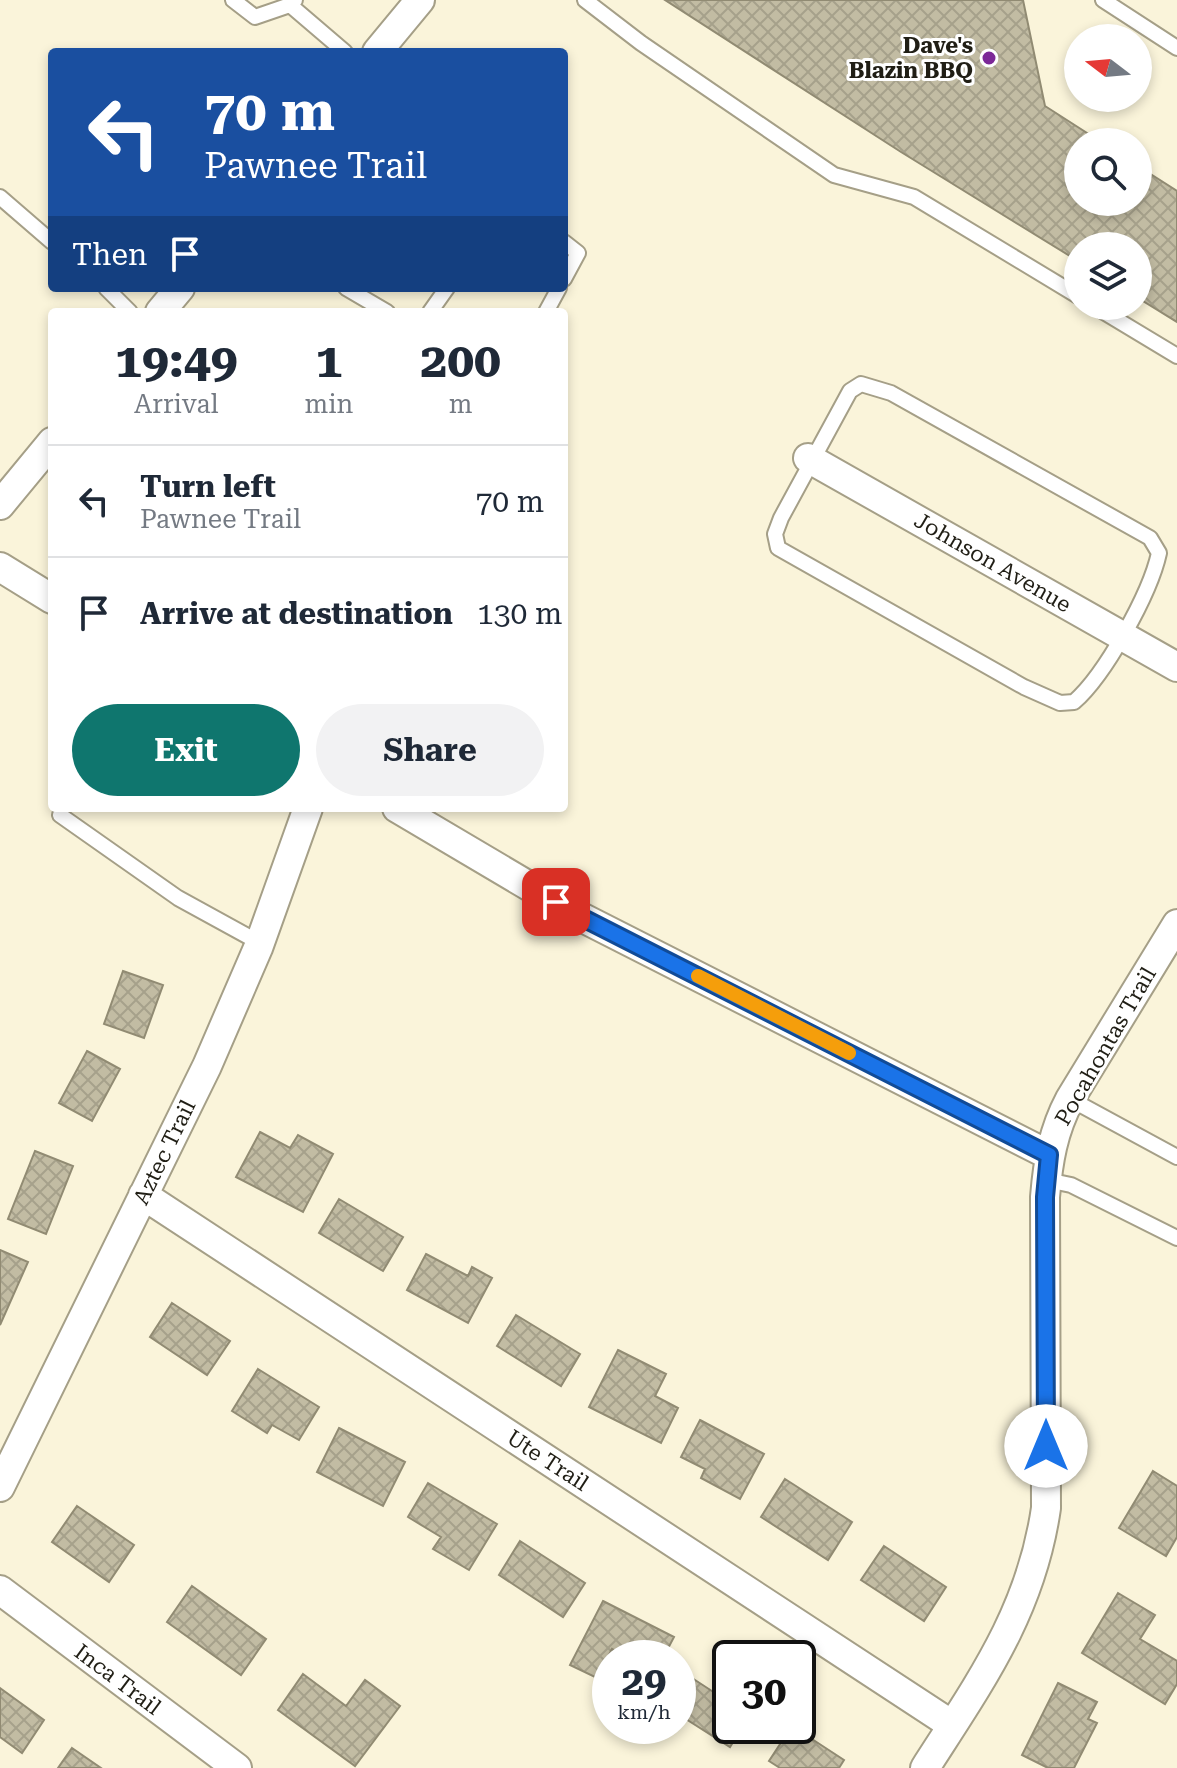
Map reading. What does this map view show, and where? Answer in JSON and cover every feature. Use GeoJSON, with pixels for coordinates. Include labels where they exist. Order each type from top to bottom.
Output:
{"type":"FeatureCollection","features":[{"type":"Feature","properties":{"kind":"street"},"geometry":{"type":"LineString","coordinates":[[380,48],[420,0]]}},
{"type":"Feature","properties":{"kind":"street"},"geometry":{"type":"LineString","coordinates":[[163,308],[177,292]]}},
{"type":"Feature","properties":{"kind":"street"},"geometry":{"type":"LineString","coordinates":[[0,505],[48,447]]}},
{"type":"Feature","properties":{"kind":"street","name":"Johnson Avenue"},"geometry":{"type":"LineString","coordinates":[[810,458],[1177,667]]}},
{"type":"Feature","properties":{"kind":"street"},"geometry":{"type":"LineString","coordinates":[[0,567],[48,597]]}},
{"type":"Feature","properties":{"kind":"street","name":"Aztec Trail"},"geometry":{"type":"LineString","coordinates":[[0,1487],[207,1066],[260,943],[307,812]]}},
{"type":"Feature","properties":{"kind":"street"},"geometry":{"type":"LineString","coordinates":[[404,812],[583,918],[1048,1168]]}},
{"type":"Feature","properties":{"kind":"street","name":"Pocahontas Trail"},"geometry":{"type":"LineString","coordinates":[[925,1768],[1009,1631],[1040,1548],[1046,1508],[1048,1168],[1056,1126],[1177,924]]}},
{"type":"Feature","properties":{"kind":"street","name":"Ute Trail"},"geometry":{"type":"LineString","coordinates":[[143,1195],[952,1725]]}},
{"type":"Feature","properties":{"kind":"street","name":"Inca Trail"},"geometry":{"type":"LineString","coordinates":[[0,1590],[237,1768]]}},
{"type":"Feature","properties":{"kind":"lane"},"geometry":{"type":"LineString","coordinates":[[233,0],[255,17],[293,2],[341,48]]}},
{"type":"Feature","properties":{"kind":"lane"},"geometry":{"type":"LineString","coordinates":[[585,0],[641,43],[834,175],[914,197],[1064,288]]}},
{"type":"Feature","properties":{"kind":"lane"},"geometry":{"type":"LineString","coordinates":[[1103,0],[1177,48]]}},
{"type":"Feature","properties":{"kind":"lane"},"geometry":{"type":"LineString","coordinates":[[0,197],[48,239]]}},
{"type":"Feature","properties":{"kind":"lane"},"geometry":{"type":"LineString","coordinates":[[568,245],[578,253],[568,272]]}},
{"type":"Feature","properties":{"kind":"lane"},"geometry":{"type":"LineString","coordinates":[[110,292],[126,308]]}},
{"type":"Feature","properties":{"kind":"lane"},"geometry":{"type":"LineString","coordinates":[[353,292],[380,308]]}},
{"type":"Feature","properties":{"kind":"lane"},"geometry":{"type":"LineString","coordinates":[[1117,320],[1177,356]]}},
{"type":"Feature","properties":{"kind":"lane"},"geometry":{"type":"LineString","coordinates":[[861,384],[891,393],[1150,538],[1159,553],[1156,566],[1123,636],[1086,692],[1074,702],[1060,703],[1024,687],[778,548],[775,534],[810,458],[850,391],[861,384]]}},
{"type":"Feature","properties":{"kind":"lane"},"geometry":{"type":"LineString","coordinates":[[60,815],[178,898],[260,943]]}},
{"type":"Feature","properties":{"kind":"lane"},"geometry":{"type":"LineString","coordinates":[[1070,1099],[1177,1157]]}},
{"type":"Feature","properties":{"kind":"lane"},"geometry":{"type":"LineString","coordinates":[[1048,1168],[1071,1185],[1177,1238]]}},
{"type":"Feature","properties":{"kind":"building"},"geometry":{"type":"Polygon","coordinates":[[[665,0],[1023,0],[1045,106],[1079,128],[1064,128],[1064,216],[1152,216],[1152,175],[1177,191],[1177,322],[1152,307],[1152,232],[1064,232],[1064,252],[665,0]]]}},
{"type":"Feature","properties":{"kind":"building"},"geometry":{"type":"Polygon","coordinates":[[[123,971],[163,985],[144,1038],[104,1024],[123,971]]]}},
{"type":"Feature","properties":{"kind":"building"},"geometry":{"type":"Polygon","coordinates":[[[87,1051],[120,1069],[92,1121],[59,1103],[87,1051]]]}},
{"type":"Feature","properties":{"kind":"building"},"geometry":{"type":"Polygon","coordinates":[[[260,1132],[290,1148],[298,1135],[333,1154],[303,1212],[236,1177],[260,1132]]]}},
{"type":"Feature","properties":{"kind":"building"},"geometry":{"type":"Polygon","coordinates":[[[35,1151],[73,1166],[46,1234],[8,1219],[35,1151]]]}},
{"type":"Feature","properties":{"kind":"building"},"geometry":{"type":"Polygon","coordinates":[[[339,1199],[403,1237],[383,1271],[319,1233],[339,1199]]]}},
{"type":"Feature","properties":{"kind":"building"},"geometry":{"type":"Polygon","coordinates":[[[0,1250],[28,1262],[0,1325],[0,1250]]]}},
{"type":"Feature","properties":{"kind":"building"},"geometry":{"type":"Polygon","coordinates":[[[426,1254],[468,1276],[472,1267],[492,1278],[468,1323],[407,1290],[426,1254]]]}},
{"type":"Feature","properties":{"kind":"building"},"geometry":{"type":"Polygon","coordinates":[[[172,1303],[230,1341],[207,1375],[150,1337],[172,1303]]]}},
{"type":"Feature","properties":{"kind":"building"},"geometry":{"type":"Polygon","coordinates":[[[516,1315],[580,1354],[561,1386],[497,1346],[516,1315]]]}},
{"type":"Feature","properties":{"kind":"building"},"geometry":{"type":"Polygon","coordinates":[[[618,1350],[666,1374],[655,1396],[678,1408],[661,1443],[589,1407],[618,1350]]]}},
{"type":"Feature","properties":{"kind":"building"},"geometry":{"type":"Polygon","coordinates":[[[258,1369],[319,1407],[299,1440],[272,1425],[267,1433],[232,1411],[258,1369]]]}},
{"type":"Feature","properties":{"kind":"building"},"geometry":{"type":"Polygon","coordinates":[[[700,1420],[764,1454],[740,1499],[701,1478],[705,1469],[681,1457],[700,1420]]]}},
{"type":"Feature","properties":{"kind":"building"},"geometry":{"type":"Polygon","coordinates":[[[339,1428],[405,1462],[383,1506],[317,1472],[339,1428]]]}},
{"type":"Feature","properties":{"kind":"building"},"geometry":{"type":"Polygon","coordinates":[[[1153,1471],[1177,1486],[1177,1537],[1166,1556],[1119,1528],[1153,1471]]]}},
{"type":"Feature","properties":{"kind":"building"},"geometry":{"type":"Polygon","coordinates":[[[785,1479],[852,1522],[828,1560],[761,1517],[785,1479]]]}},
{"type":"Feature","properties":{"kind":"building"},"geometry":{"type":"Polygon","coordinates":[[[428,1483],[497,1524],[469,1570],[433,1549],[441,1537],[408,1517],[428,1483]]]}},
{"type":"Feature","properties":{"kind":"building"},"geometry":{"type":"Polygon","coordinates":[[[77,1506],[134,1545],[109,1582],[52,1542],[77,1506]]]}},
{"type":"Feature","properties":{"kind":"building"},"geometry":{"type":"Polygon","coordinates":[[[520,1541],[585,1583],[563,1617],[499,1575],[520,1541]]]}},
{"type":"Feature","properties":{"kind":"building"},"geometry":{"type":"Polygon","coordinates":[[[884,1546],[946,1587],[924,1621],[861,1580],[884,1546]]]}},
{"type":"Feature","properties":{"kind":"building"},"geometry":{"type":"Polygon","coordinates":[[[192,1586],[266,1639],[241,1675],[167,1622],[192,1586]]]}},
{"type":"Feature","properties":{"kind":"building"},"geometry":{"type":"Polygon","coordinates":[[[1118,1593],[1155,1615],[1140,1639],[1177,1661],[1177,1684],[1165,1704],[1082,1653],[1118,1593]]]}},
{"type":"Feature","properties":{"kind":"building"},"geometry":{"type":"Polygon","coordinates":[[[603,1601],[674,1637],[672,1640],[592,1640],[592,1676],[570,1665],[603,1601]]]}},
{"type":"Feature","properties":{"kind":"building"},"geometry":{"type":"Polygon","coordinates":[[[303,1674],[346,1706],[365,1680],[400,1706],[355,1766],[278,1710],[303,1674]]]}},
{"type":"Feature","properties":{"kind":"building"},"geometry":{"type":"Polygon","coordinates":[[[696,1681],[712,1691],[712,1736],[696,1725],[696,1681]]]}},
{"type":"Feature","properties":{"kind":"building"},"geometry":{"type":"Polygon","coordinates":[[[1058,1683],[1097,1702],[1088,1719],[1097,1723],[1074,1768],[1048,1768],[1022,1755],[1058,1683]]]}},
{"type":"Feature","properties":{"kind":"building"},"geometry":{"type":"Polygon","coordinates":[[[0,1688],[44,1720],[22,1753],[0,1737],[0,1688]]]}},
{"type":"Feature","properties":{"kind":"building"},"geometry":{"type":"Polygon","coordinates":[[[816,1742],[844,1760],[839,1768],[780,1768],[769,1761],[780,1744],[816,1742]]]}},
{"type":"Feature","properties":{"kind":"building"},"geometry":{"type":"Polygon","coordinates":[[[72,1748],[101,1768],[58,1768],[72,1748]]]}},
{"type":"Feature","properties":{"kind":"slow traffic"},"geometry":{"type":"LineString","coordinates":[[698,976],[849,1053]]}},
{"type":"Feature","properties":{"kind":"place","name":"Dave's Blazin BBQ"},"geometry":{"type":"Point","coordinates":[989,58]}},
{"type":"Feature","properties":{"kind":"route"},"geometry":{"type":"LineString","coordinates":[[556,902],[1049,1155],[1045,1197],[1046,1446]]}}]}
